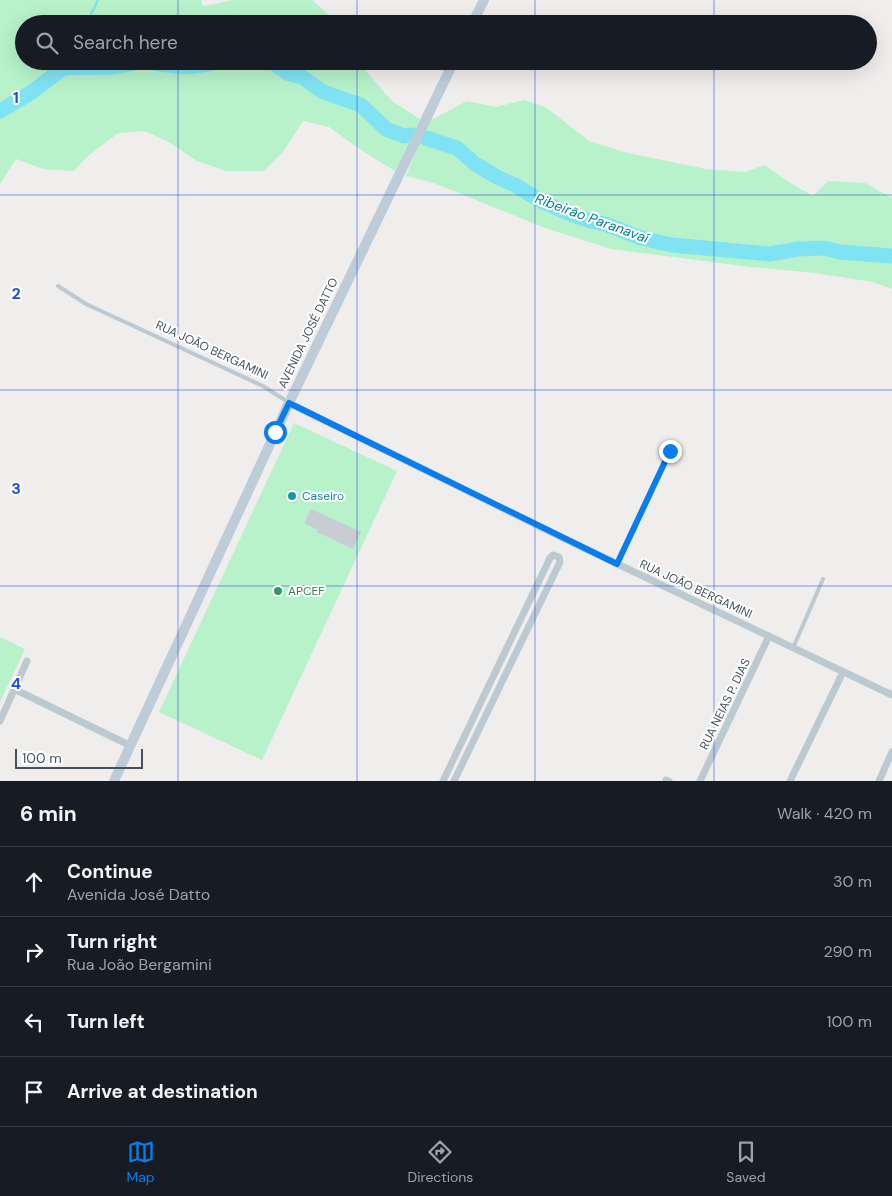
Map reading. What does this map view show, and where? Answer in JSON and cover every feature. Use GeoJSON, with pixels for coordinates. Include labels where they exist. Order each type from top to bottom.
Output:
{"type":"FeatureCollection","features":[{"type":"Feature","properties":{"kind":"main road"},"geometry":{"type":"LineString","coordinates":[[476,15],[484,0]]}},
{"type":"Feature","properties":{"kind":"main road","name":"AVENIDA JOSÉ DATTO"},"geometry":{"type":"LineString","coordinates":[[114,781],[289,403],[450,70]]}},
{"type":"Feature","properties":{"kind":"street","name":"RUA JOÃO BERGAMINI"},"geometry":{"type":"LineString","coordinates":[[289,403],[892,696]]}},
{"type":"Feature","properties":{"kind":"street"},"geometry":{"type":"LineString","coordinates":[[443,781],[550,558],[553,555],[560,557],[560,562],[454,781]]}},
{"type":"Feature","properties":{"kind":"street","name":"RUA NEIAS P. DIAS"},"geometry":{"type":"LineString","coordinates":[[700,781],[769,636]]}},
{"type":"Feature","properties":{"kind":"street"},"geometry":{"type":"LineString","coordinates":[[0,721],[27,661]]}},
{"type":"Feature","properties":{"kind":"street"},"geometry":{"type":"LineString","coordinates":[[790,781],[843,672]]}},
{"type":"Feature","properties":{"kind":"street"},"geometry":{"type":"LineString","coordinates":[[14,689],[130,745]]}},
{"type":"Feature","properties":{"kind":"street"},"geometry":{"type":"LineString","coordinates":[[484,694],[490,694],[494,699]]}},
{"type":"Feature","properties":{"kind":"street"},"geometry":{"type":"LineString","coordinates":[[479,706],[483,710],[488,711]]}},
{"type":"Feature","properties":{"kind":"street"},"geometry":{"type":"LineString","coordinates":[[879,781],[892,752]]}},
{"type":"Feature","properties":{"kind":"lane","name":"RUA JOÃO BERGAMINI"},"geometry":{"type":"LineString","coordinates":[[58,286],[86,304],[263,386],[289,403]]}},
{"type":"Feature","properties":{"kind":"lane"},"geometry":{"type":"LineString","coordinates":[[617,564],[670,451]]}},
{"type":"Feature","properties":{"kind":"lane"},"geometry":{"type":"LineString","coordinates":[[793,648],[823,579]]}},
{"type":"Feature","properties":{"kind":"green space"},"geometry":{"type":"Polygon","coordinates":[[[0,0],[201,0],[203,6],[234,0],[312,0],[329,15],[15,15],[15,70],[365,70],[392,101],[420,119],[395,171],[329,127],[303,121],[283,152],[264,171],[226,171],[197,161],[167,141],[144,131],[118,133],[88,156],[74,171],[43,169],[16,159],[0,184],[0,0]]]}},
{"type":"Feature","properties":{"kind":"green space"},"geometry":{"type":"Polygon","coordinates":[[[524,100],[547,108],[589,141],[628,153],[706,169],[745,172],[765,165],[787,181],[813,196],[828,181],[865,183],[892,198],[892,289],[873,282],[815,273],[751,267],[611,249],[545,228],[434,183],[406,176],[427,122],[467,101],[496,107],[524,100]]]}},
{"type":"Feature","properties":{"kind":"green space","name":"APCEF"},"geometry":{"type":"Polygon","coordinates":[[[294,423],[397,471],[262,760],[159,712],[294,423]]]}},
{"type":"Feature","properties":{"kind":"green space"},"geometry":{"type":"Polygon","coordinates":[[[0,637],[25,649],[0,702],[0,637]]]}},
{"type":"Feature","properties":{"kind":"building","name":"Caseiro"},"geometry":{"type":"Polygon","coordinates":[[[289,489],[300,496],[294,504],[284,497],[289,489]]]}},
{"type":"Feature","properties":{"kind":"building"},"geometry":{"type":"Polygon","coordinates":[[[311,509],[361,532],[353,549],[317,532],[318,530],[304,523],[311,509]]]}},
{"type":"Feature","properties":{"kind":"waterway"},"geometry":{"type":"LineString","coordinates":[[90,15],[98,0]]}},
{"type":"Feature","properties":{"kind":"waterway","name":"Ribeirão Paranavaí"},"geometry":{"type":"LineString","coordinates":[[0,111],[32,92],[60,70]]}},
{"type":"Feature","properties":{"kind":"waterway","name":"Ribeirão Paranavaí"},"geometry":{"type":"LineString","coordinates":[[283,70],[302,77],[323,92],[361,105],[386,129],[404,136],[413,135]]}},
{"type":"Feature","properties":{"kind":"waterway","name":"Ribeirão Paranavaí"},"geometry":{"type":"LineString","coordinates":[[426,138],[457,148],[475,164],[543,202],[570,214],[605,224],[641,238],[672,245],[769,254],[798,249],[823,248],[840,252],[892,256]]}},
{"type":"Feature","properties":{"kind":"place","name":"Caseiro"},"geometry":{"type":"Point","coordinates":[292,496]}},
{"type":"Feature","properties":{"kind":"place","name":"APCEF"},"geometry":{"type":"Point","coordinates":[278,591]}},
{"type":"Feature","properties":{"kind":"route"},"geometry":{"type":"LineString","coordinates":[[275,432],[289,403],[617,564],[670,451]]}}]}
